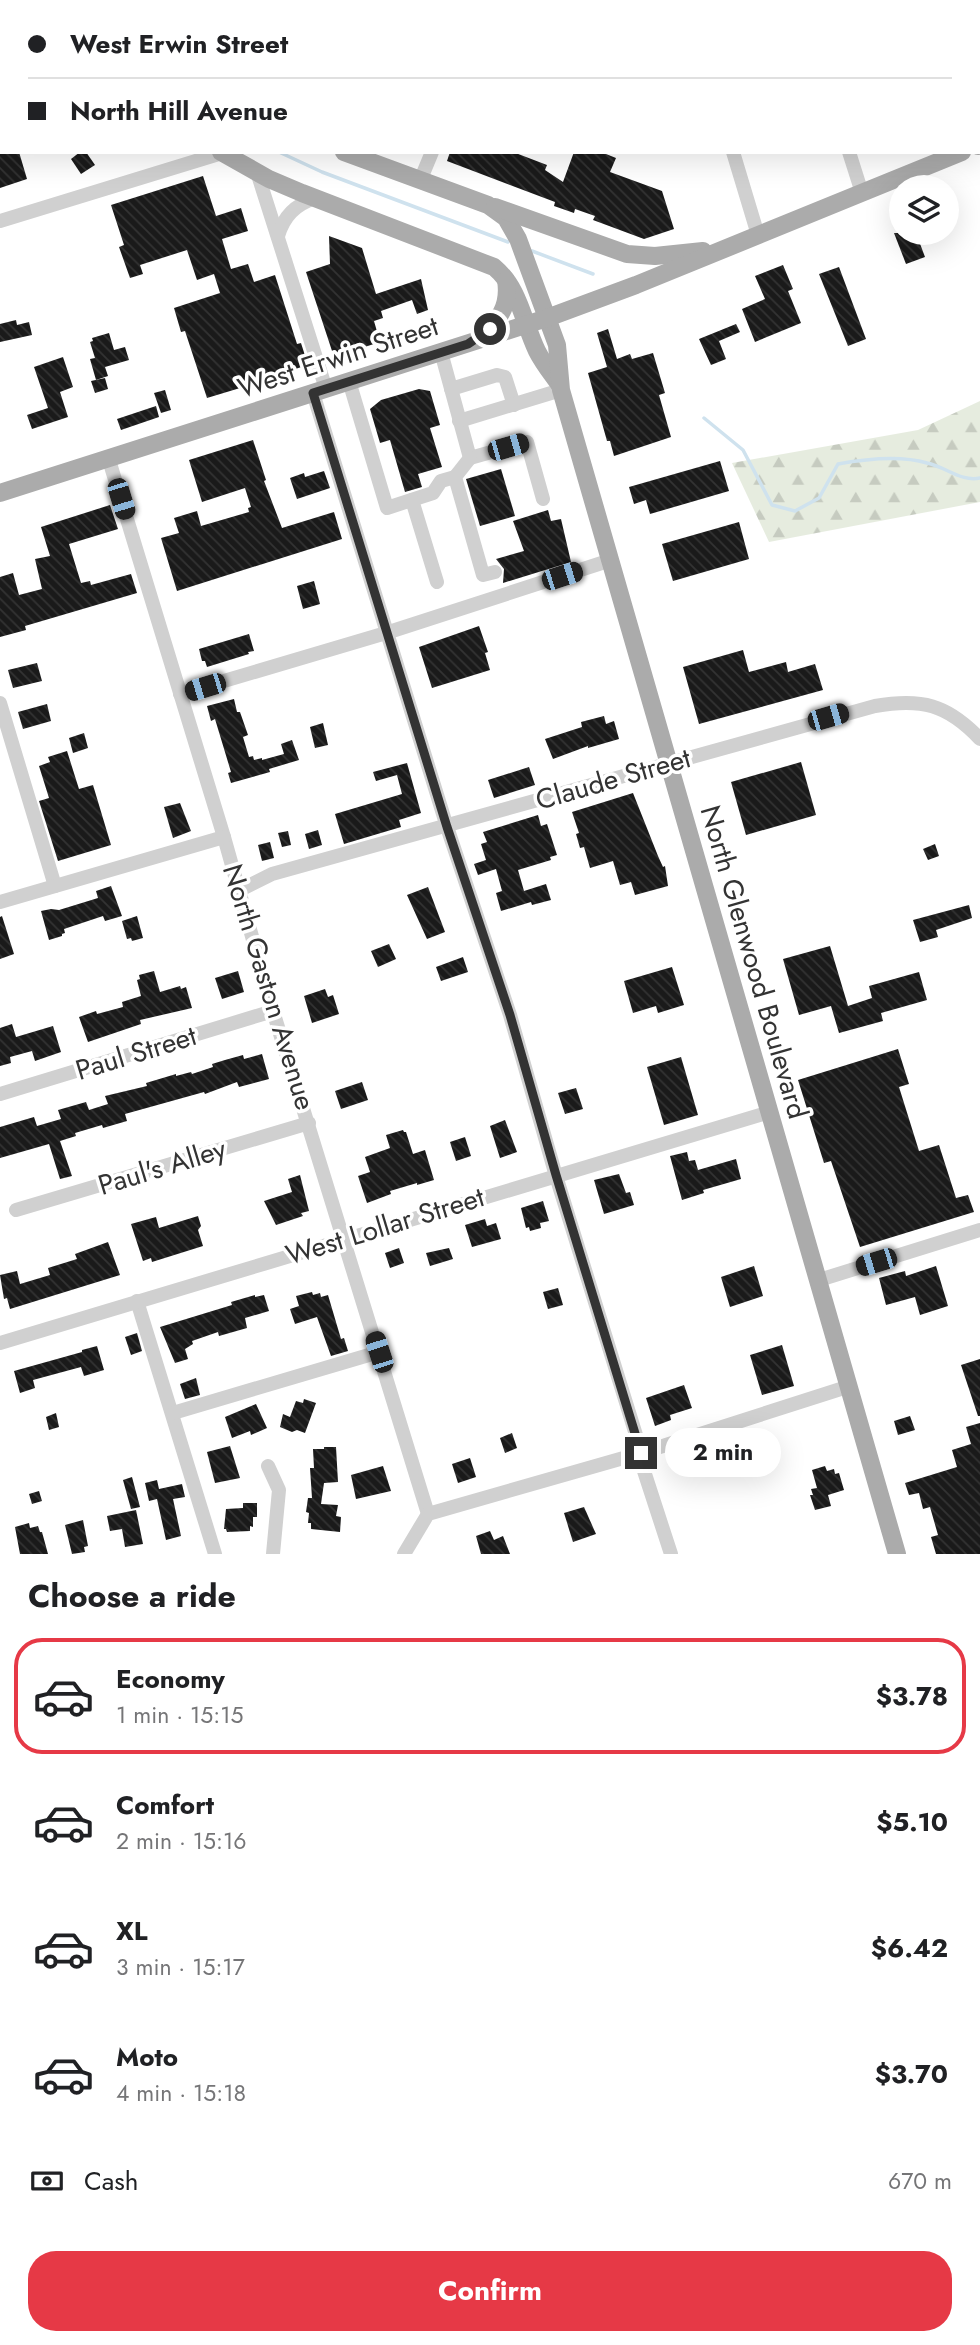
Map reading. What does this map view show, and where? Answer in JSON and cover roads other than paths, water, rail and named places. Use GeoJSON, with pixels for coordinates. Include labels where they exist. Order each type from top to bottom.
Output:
{"type":"FeatureCollection","features":[{"type":"Feature","properties":{"kind":"main road"},"geometry":{"type":"LineString","coordinates":[[349,154],[628,254],[655,256],[724,249]]}},
{"type":"Feature","properties":{"kind":"main road","name":"West Erwin Street"},"geometry":{"type":"LineString","coordinates":[[0,493],[547,318],[636,285],[955,154]]}},
{"type":"Feature","properties":{"kind":"main road"},"geometry":{"type":"LineString","coordinates":[[231,155],[257,172],[315,198],[489,264],[505,279],[507,298],[502,314],[490,329],[468,344]]}},
{"type":"Feature","properties":{"kind":"main road","name":"North Glenwood Boulevard"},"geometry":{"type":"LineString","coordinates":[[488,205],[506,218],[513,228],[557,345],[560,387],[897,1554]]}},
{"type":"Feature","properties":{"kind":"main road","name":"North Glenwood Boulevard"},"geometry":{"type":"LineString","coordinates":[[505,279],[518,300],[537,351],[560,387]]}},
{"type":"Feature","properties":{"kind":"street"},"geometry":{"type":"LineString","coordinates":[[153,173],[173,154]]}},
{"type":"Feature","properties":{"kind":"street"},"geometry":{"type":"LineString","coordinates":[[420,181],[431,154]]}},
{"type":"Feature","properties":{"kind":"street"},"geometry":{"type":"LineString","coordinates":[[734,154],[758,235]]}},
{"type":"Feature","properties":{"kind":"street"},"geometry":{"type":"LineString","coordinates":[[850,154],[862,192]]}},
{"type":"Feature","properties":{"kind":"street"},"geometry":{"type":"LineString","coordinates":[[0,221],[153,173],[231,155]]}},
{"type":"Feature","properties":{"kind":"street"},"geometry":{"type":"LineString","coordinates":[[257,172],[278,236],[386,633],[510,1015],[641,1453],[644,1471],[671,1554]]}},
{"type":"Feature","properties":{"kind":"street"},"geometry":{"type":"LineString","coordinates":[[278,236],[281,226],[294,208],[315,198]]}},
{"type":"Feature","properties":{"kind":"street"},"geometry":{"type":"LineString","coordinates":[[441,352],[470,458]]}},
{"type":"Feature","properties":{"kind":"street"},"geometry":{"type":"LineString","coordinates":[[451,389],[497,375],[505,377],[514,405]]}},
{"type":"Feature","properties":{"kind":"street"},"geometry":{"type":"LineString","coordinates":[[349,381],[387,508],[433,493],[442,481],[455,477],[470,458],[527,442],[543,499]]}},
{"type":"Feature","properties":{"kind":"street"},"geometry":{"type":"LineString","coordinates":[[459,421],[514,405],[560,387]]}},
{"type":"Feature","properties":{"kind":"street","name":"North Gaston Avenue"},"geometry":{"type":"LineString","coordinates":[[108,460],[240,890],[273,1011],[428,1514]]}},
{"type":"Feature","properties":{"kind":"street"},"geometry":{"type":"LineString","coordinates":[[455,477],[483,575],[495,572]]}},
{"type":"Feature","properties":{"kind":"street"},"geometry":{"type":"LineString","coordinates":[[412,500],[437,582]]}},
{"type":"Feature","properties":{"kind":"street"},"geometry":{"type":"LineString","coordinates":[[180,694],[386,633],[611,561]]}},
{"type":"Feature","properties":{"kind":"street","name":"Claude Street"},"geometry":{"type":"LineString","coordinates":[[240,890],[272,874],[852,711],[899,702],[921,703],[942,708],[965,723],[980,739]]}},
{"type":"Feature","properties":{"kind":"street"},"geometry":{"type":"LineString","coordinates":[[1,709],[55,886]]}},
{"type":"Feature","properties":{"kind":"street"},"geometry":{"type":"LineString","coordinates":[[0,902],[224,837]]}},
{"type":"Feature","properties":{"kind":"street","name":"Paul Street"},"geometry":{"type":"LineString","coordinates":[[0,1094],[273,1011]]}},
{"type":"Feature","properties":{"kind":"street","name":"West Lollar Street"},"geometry":{"type":"LineString","coordinates":[[0,1343],[770,1112]]}},
{"type":"Feature","properties":{"kind":"street","name":"Paul's Alley"},"geometry":{"type":"LineString","coordinates":[[16,1210],[309,1123]]}},
{"type":"Feature","properties":{"kind":"street"},"geometry":{"type":"LineString","coordinates":[[819,1280],[980,1230]]}},
{"type":"Feature","properties":{"kind":"street"},"geometry":{"type":"LineString","coordinates":[[137,1301],[215,1554]]}},
{"type":"Feature","properties":{"kind":"street"},"geometry":{"type":"LineString","coordinates":[[173,1413],[379,1352]]}},
{"type":"Feature","properties":{"kind":"street"},"geometry":{"type":"LineString","coordinates":[[404,1554],[428,1514],[641,1453],[850,1386]]}},
{"type":"Feature","properties":{"kind":"street"},"geometry":{"type":"LineString","coordinates":[[268,1466],[279,1490],[273,1554]]}},
{"type":"Feature","properties":{"kind":"waterway"},"geometry":{"type":"LineString","coordinates":[[283,154],[322,172],[508,242]]}},
{"type":"Feature","properties":{"kind":"waterway"},"geometry":{"type":"LineString","coordinates":[[532,251],[593,274]]}},
{"type":"Feature","properties":{"kind":"waterway"},"geometry":{"type":"LineString","coordinates":[[704,418],[743,450],[772,505],[795,511],[819,498],[838,464],[871,459],[906,459],[934,465],[966,478],[980,478]]}}]}
